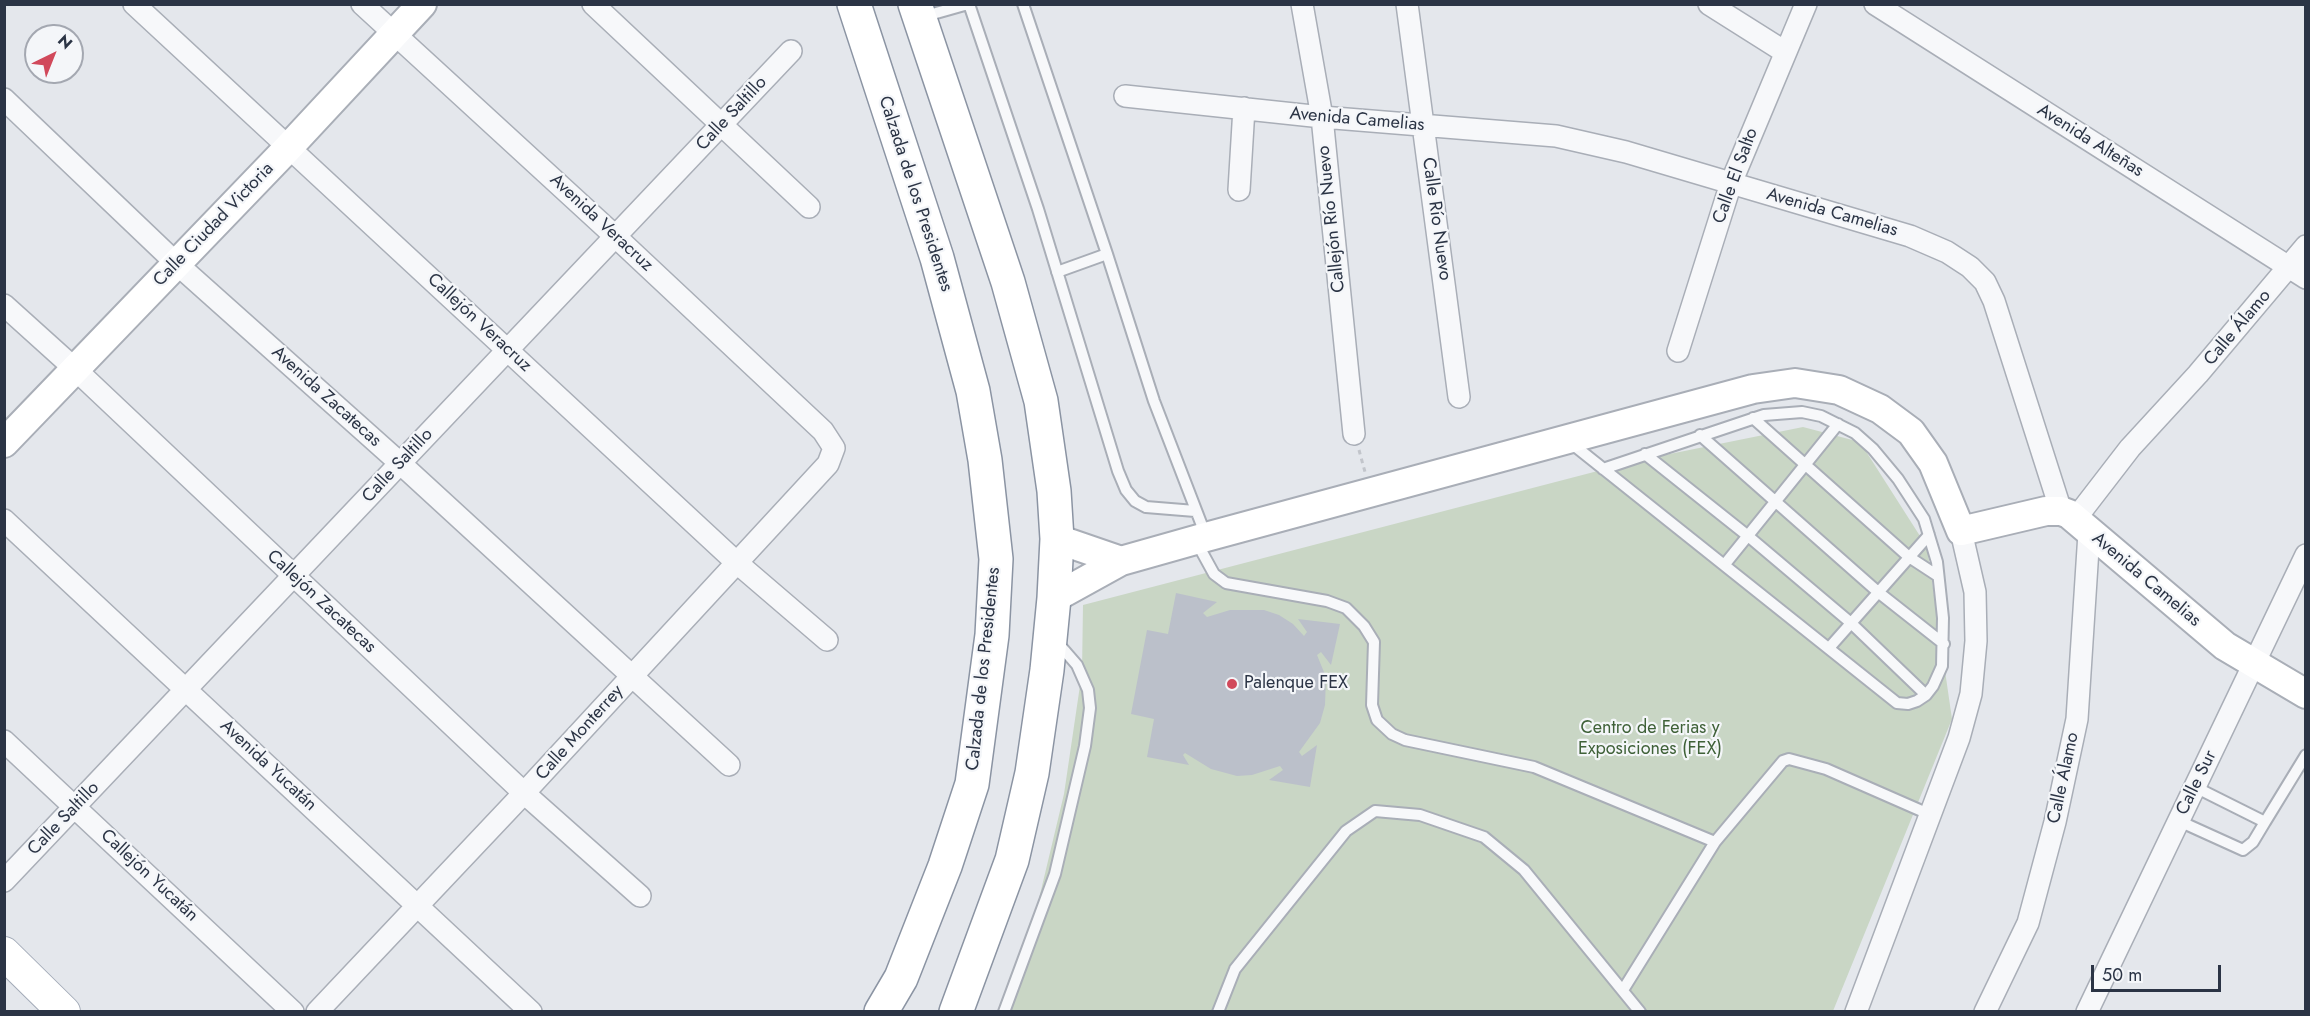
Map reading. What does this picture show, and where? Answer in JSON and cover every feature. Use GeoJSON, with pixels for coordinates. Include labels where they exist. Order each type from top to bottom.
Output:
{"type":"FeatureCollection","features":[{"type":"Feature","properties":{"kind":"highway","name":"Calzada de los Presidentes"},"geometry":{"type":"LineString","coordinates":[[854,4],[938,258],[973,391],[985,459],[996,559],[992,635],[972,784],[945,866],[901,978],[881,1011]]}},
{"type":"Feature","properties":{"kind":"highway"},"geometry":{"type":"LineString","coordinates":[[917,11],[1008,282],[1041,401],[1054,491],[1057,539],[1054,597],[1032,773],[1012,861],[956,1011]]}},
{"type":"Feature","properties":{"kind":"main road"},"geometry":{"type":"LineString","coordinates":[[4,953],[64,1011]]}},
{"type":"Feature","properties":{"kind":"street","name":"Callejón Veracruz"},"geometry":{"type":"LineString","coordinates":[[134,4],[736,562],[827,640]]}},
{"type":"Feature","properties":{"kind":"street","name":"Avenida Veracruz"},"geometry":{"type":"LineString","coordinates":[[362,4],[823,431],[834,448]]}},
{"type":"Feature","properties":{"kind":"street","name":"Calle Ciudad Victoria"},"geometry":{"type":"LineString","coordinates":[[4,443],[288,148],[422,4]]}},
{"type":"Feature","properties":{"kind":"street"},"geometry":{"type":"LineString","coordinates":[[593,4],[809,207]]}},
{"type":"Feature","properties":{"kind":"street","name":"Callejón Río Nuevo"},"geometry":{"type":"LineString","coordinates":[[1302,4],[1322,117],[1354,434]]}},
{"type":"Feature","properties":{"kind":"street","name":"Calle Río Nuevo"},"geometry":{"type":"LineString","coordinates":[[1407,4],[1460,397]]}},
{"type":"Feature","properties":{"kind":"street"},"geometry":{"type":"LineString","coordinates":[[1708,4],[1785,52]]}},
{"type":"Feature","properties":{"kind":"street","name":"Calle El Salto"},"geometry":{"type":"LineString","coordinates":[[1678,351],[1731,183],[1806,4]]}},
{"type":"Feature","properties":{"kind":"street","name":"Avenida Alteñas"},"geometry":{"type":"LineString","coordinates":[[1875,4],[2297,273]]}},
{"type":"Feature","properties":{"kind":"street","name":"Calle Saltillo"},"geometry":{"type":"LineString","coordinates":[[4,881],[792,51]]}},
{"type":"Feature","properties":{"kind":"street","name":"Avenida Camelias"},"geometry":{"type":"LineString","coordinates":[[1125,96],[1322,117],[1556,136],[1626,152],[1910,236],[1947,252],[1970,267],[1985,282],[2075,521],[2225,646],[2306,694]]}},
{"type":"Feature","properties":{"kind":"street","name":"Avenida Zacatecas"},"geometry":{"type":"LineString","coordinates":[[4,99],[177,264],[401,464],[729,765]]}},
{"type":"Feature","properties":{"kind":"street"},"geometry":{"type":"LineString","coordinates":[[1239,190],[1244,108]]}},
{"type":"Feature","properties":{"kind":"street","name":"Calle Álamo"},"geometry":{"type":"LineString","coordinates":[[1985,1011],[2028,923],[2055,822],[2077,718],[2075,521],[2130,448],[2198,374],[2297,273],[2306,246]]}},
{"type":"Feature","properties":{"kind":"street","name":"Callejón Zacatecas"},"geometry":{"type":"LineString","coordinates":[[4,305],[75,369],[524,793],[640,896]]}},
{"type":"Feature","properties":{"kind":"street"},"geometry":{"type":"LineString","coordinates":[[1054,597],[1121,561],[1371,491],[1753,389],[1795,383],[1839,390],[1880,409],[1911,432],[1933,463],[1961,531],[1975,592],[1976,641],[1971,694],[1959,738],[1857,1011]]}},
{"type":"Feature","properties":{"kind":"street","name":"Calle Monterrey"},"geometry":{"type":"LineString","coordinates":[[317,1011],[524,793],[828,464],[834,448]]}},
{"type":"Feature","properties":{"kind":"street"},"geometry":{"type":"LineString","coordinates":[[1961,531],[2046,511],[2075,521]]}},
{"type":"Feature","properties":{"kind":"street","name":"Avenida Yucatán"},"geometry":{"type":"LineString","coordinates":[[4,520],[531,1011]]}},
{"type":"Feature","properties":{"kind":"street"},"geometry":{"type":"LineString","coordinates":[[1057,539],[1121,561]]}},
{"type":"Feature","properties":{"kind":"street","name":"Calle Sur"},"geometry":{"type":"LineString","coordinates":[[2087,1011],[2306,555]]}},
{"type":"Feature","properties":{"kind":"street","name":"Callejón Yucatán"},"geometry":{"type":"LineString","coordinates":[[4,741],[293,1011]]}},
{"type":"Feature","properties":{"kind":"lane"},"geometry":{"type":"LineString","coordinates":[[917,11],[968,4],[1126,490],[1135,501],[1146,507],[1195,511]]}},
{"type":"Feature","properties":{"kind":"lane"},"geometry":{"type":"LineString","coordinates":[[1023,4],[1154,401],[1195,511],[1201,538],[1214,574],[1226,583],[1327,601],[1346,608],[1374,642],[1372,705],[1377,720],[1392,734],[1405,740],[1534,767],[1715,842]]}},
{"type":"Feature","properties":{"kind":"lane"},"geometry":{"type":"LineString","coordinates":[[1057,272],[1107,254]]}},
{"type":"Feature","properties":{"kind":"lane"},"geometry":{"type":"LineString","coordinates":[[1565,439],[1897,703],[1908,704],[1926,695],[1933,686],[1942,666],[1944,644],[1936,562],[1924,519],[1898,479],[1873,449],[1838,424],[1821,416],[1802,412],[1764,415],[1603,469]]}},
{"type":"Feature","properties":{"kind":"lane"},"geometry":{"type":"LineString","coordinates":[[1754,418],[1909,557],[1938,576]]}},
{"type":"Feature","properties":{"kind":"lane"},"geometry":{"type":"LineString","coordinates":[[1725,564],[1838,424]]}},
{"type":"Feature","properties":{"kind":"lane"},"geometry":{"type":"LineString","coordinates":[[1701,435],[1878,592],[1944,644]]}},
{"type":"Feature","properties":{"kind":"lane"},"geometry":{"type":"LineString","coordinates":[[1645,454],[1748,536],[1851,623],[1926,695]]}},
{"type":"Feature","properties":{"kind":"lane"},"geometry":{"type":"LineString","coordinates":[[1829,648],[1929,535]]}},
{"type":"Feature","properties":{"kind":"lane"},"geometry":{"type":"LineString","coordinates":[[1004,1011],[1055,874],[1085,746],[1090,708],[1088,690],[1077,665],[1050,634]]}},
{"type":"Feature","properties":{"kind":"lane"},"geometry":{"type":"LineString","coordinates":[[2179,821],[2243,850],[2253,842],[2306,755]]}},
{"type":"Feature","properties":{"kind":"lane"},"geometry":{"type":"LineString","coordinates":[[1623,990],[1715,842],[1778,765],[1789,759],[1826,769],[1931,814]]}},
{"type":"Feature","properties":{"kind":"lane"},"geometry":{"type":"LineString","coordinates":[[2195,787],[2265,822]]}},
{"type":"Feature","properties":{"kind":"lane"},"geometry":{"type":"LineString","coordinates":[[1218,1011],[1235,969],[1346,831],[1375,811],[1420,815],[1484,837],[1524,870],[1640,1011]]}},
{"type":"Feature","properties":{"kind":"path"},"geometry":{"type":"LineString","coordinates":[[1354,434],[1371,491]]}},
{"type":"Feature","properties":{"kind":"green space","name":"Centro de Ferias y Exposiciones (FEX)"},"geometry":{"type":"Polygon","coordinates":[[[1803,427],[1860,442],[1927,547],[1952,719],[1833,1011],[1001,1012],[1021,974],[1064,794],[1082,672],[1083,605],[1640,460],[1803,427]]]}},
{"type":"Feature","properties":{"kind":"building","name":"Palenque FEX"},"geometry":{"type":"Polygon","coordinates":[[[1176,593],[1217,602],[1203,613],[1207,617],[1230,610],[1264,610],[1279,615],[1293,624],[1304,636],[1307,632],[1298,619],[1340,624],[1331,665],[1321,652],[1317,655],[1326,677],[1325,705],[1320,723],[1299,752],[1302,756],[1317,745],[1310,787],[1269,780],[1283,770],[1280,766],[1252,775],[1237,776],[1211,769],[1185,753],[1183,755],[1189,765],[1147,757],[1154,719],[1131,714],[1147,630],[1168,634],[1176,593]]]}},
{"type":"Feature","properties":{"kind":"place","name":"Palenque FEX"},"geometry":{"type":"Point","coordinates":[1232,684]}}]}
